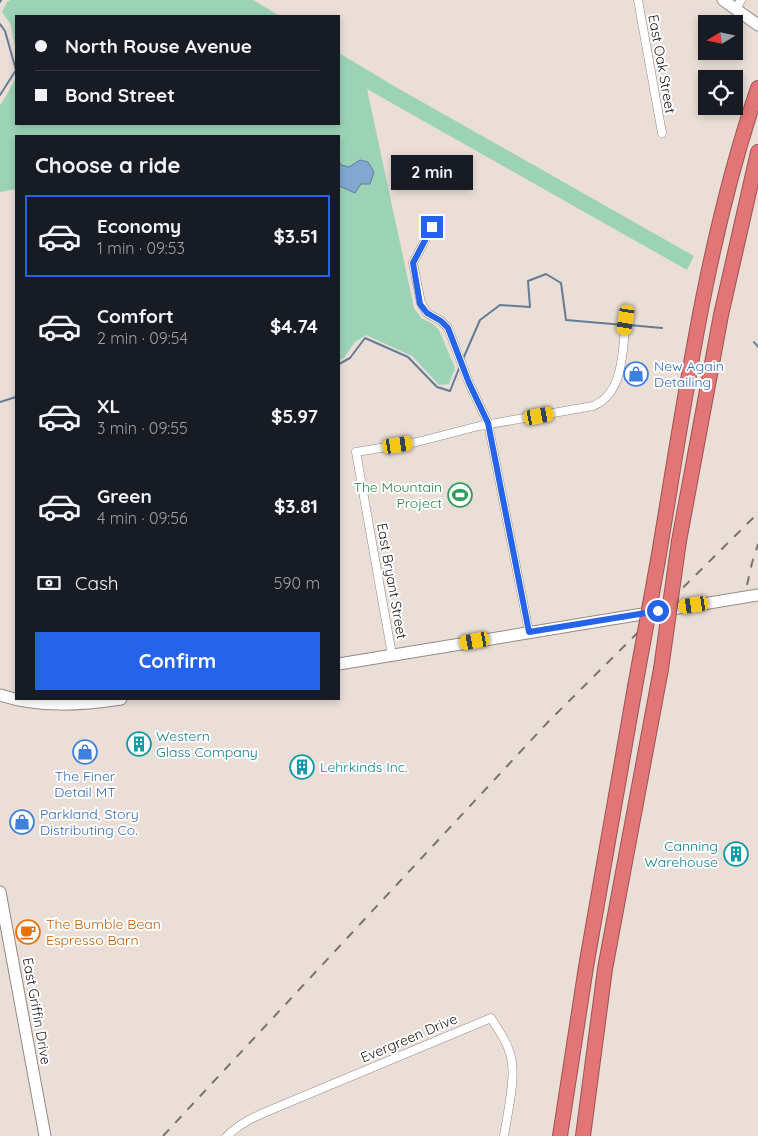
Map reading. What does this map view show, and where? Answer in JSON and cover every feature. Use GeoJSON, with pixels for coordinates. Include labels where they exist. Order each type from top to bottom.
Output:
{"type":"FeatureCollection","features":[{"type":"Feature","properties":{"kind":"highway"},"geometry":{"type":"LineString","coordinates":[[560,1136],[586,967],[701,304],[741,136],[758,88]]}},
{"type":"Feature","properties":{"kind":"highway"},"geometry":{"type":"LineString","coordinates":[[583,1136],[605,969],[661,669],[679,541],[722,315],[758,152]]}},
{"type":"Feature","properties":{"kind":"main road"},"geometry":{"type":"LineString","coordinates":[[723,0],[738,5],[758,25]]}},
{"type":"Feature","properties":{"kind":"main road"},"geometry":{"type":"LineString","coordinates":[[340,664],[758,595]]}},
{"type":"Feature","properties":{"kind":"main road"},"geometry":{"type":"LineString","coordinates":[[0,695],[18,701],[46,704],[72,704],[111,700]]}},
{"type":"Feature","properties":{"kind":"main road","name":"East Griffin Drive"},"geometry":{"type":"LineString","coordinates":[[0,892],[45,1136]]}},
{"type":"Feature","properties":{"kind":"street","name":"East Oak Street"},"geometry":{"type":"LineString","coordinates":[[638,0],[662,133]]}},
{"type":"Feature","properties":{"kind":"street"},"geometry":{"type":"LineString","coordinates":[[432,227],[413,263],[420,304],[427,313],[441,321],[446,327],[488,424],[529,632]]}},
{"type":"Feature","properties":{"kind":"street"},"geometry":{"type":"LineString","coordinates":[[488,424],[593,406],[600,403],[610,394],[617,381],[626,320]]}},
{"type":"Feature","properties":{"kind":"street","name":"East Bryant Street"},"geometry":{"type":"LineString","coordinates":[[392,655],[356,452],[417,442],[488,424]]}},
{"type":"Feature","properties":{"kind":"street","name":"Evergreen Drive"},"geometry":{"type":"LineString","coordinates":[[227,1136],[249,1120],[280,1106],[491,1018],[505,1041],[512,1061],[512,1084],[504,1136]]}},
{"type":"Feature","properties":{"kind":"green space"},"geometry":{"type":"Polygon","coordinates":[[[10,0],[253,0],[278,15],[15,15],[15,47],[11,25],[2,12],[10,0]]]}},
{"type":"Feature","properties":{"kind":"green space"},"geometry":{"type":"Polygon","coordinates":[[[340,54],[694,256],[687,270],[367,89],[414,308],[421,318],[433,324],[439,330],[455,368],[449,384],[439,385],[412,356],[366,335],[355,342],[344,358],[340,360],[340,135],[15,135],[15,189],[0,192],[0,104],[15,80],[15,125],[340,125],[340,54]]]}},
{"type":"Feature","properties":{"kind":"water"},"geometry":{"type":"Polygon","coordinates":[[[360,160],[368,162],[374,172],[370,184],[361,184],[355,193],[340,186],[340,163],[349,167],[360,160]]]}},
{"type":"Feature","properties":{"kind":"waterway"},"geometry":{"type":"LineString","coordinates":[[0,24],[5,31],[15,66]]}},
{"type":"Feature","properties":{"kind":"waterway"},"geometry":{"type":"LineString","coordinates":[[0,95],[15,72]]}},
{"type":"Feature","properties":{"kind":"waterway"},"geometry":{"type":"LineString","coordinates":[[463,359],[480,320],[500,305],[530,307],[528,281],[546,274],[561,283],[566,320],[624,325]]}},
{"type":"Feature","properties":{"kind":"waterway"},"geometry":{"type":"LineString","coordinates":[[629,325],[662,328]]}},
{"type":"Feature","properties":{"kind":"waterway"},"geometry":{"type":"LineString","coordinates":[[340,363],[350,358],[365,338],[408,357],[437,387],[450,391],[460,366]]}},
{"type":"Feature","properties":{"kind":"waterway"},"geometry":{"type":"LineString","coordinates":[[754,342],[758,347]]}},
{"type":"Feature","properties":{"kind":"waterway"},"geometry":{"type":"LineString","coordinates":[[0,402],[15,397]]}},
{"type":"Feature","properties":{"kind":"railway"},"geometry":{"type":"LineString","coordinates":[[163,1136],[549,721],[758,513]]}},
{"type":"Feature","properties":{"kind":"railway"},"geometry":{"type":"LineString","coordinates":[[747,585],[758,544]]}},
{"type":"Feature","properties":{"kind":"place","name":"New Again Detailing"},"geometry":{"type":"Point","coordinates":[636,374]}},
{"type":"Feature","properties":{"kind":"place","name":"The Mountain Project"},"geometry":{"type":"Point","coordinates":[460,495]}},
{"type":"Feature","properties":{"kind":"place","name":"Western Glass Company"},"geometry":{"type":"Point","coordinates":[139,744]}},
{"type":"Feature","properties":{"kind":"place","name":"The Finer Detail MT"},"geometry":{"type":"Point","coordinates":[85,752]}},
{"type":"Feature","properties":{"kind":"place","name":"Lehrkinds Inc."},"geometry":{"type":"Point","coordinates":[302,767]}},
{"type":"Feature","properties":{"kind":"place","name":"Parkland, Story Distributing Co."},"geometry":{"type":"Point","coordinates":[22,822]}},
{"type":"Feature","properties":{"kind":"place","name":"Canning Warehouse"},"geometry":{"type":"Point","coordinates":[736,854]}},
{"type":"Feature","properties":{"kind":"place","name":"The Bumble Bean Espresso Barn"},"geometry":{"type":"Point","coordinates":[28,932]}},
{"type":"Feature","properties":{"kind":"route"},"geometry":{"type":"LineString","coordinates":[[432,227],[413,263],[420,304],[427,313],[441,321],[448,328],[469,383],[486,416],[529,632],[658,611]]}}]}
